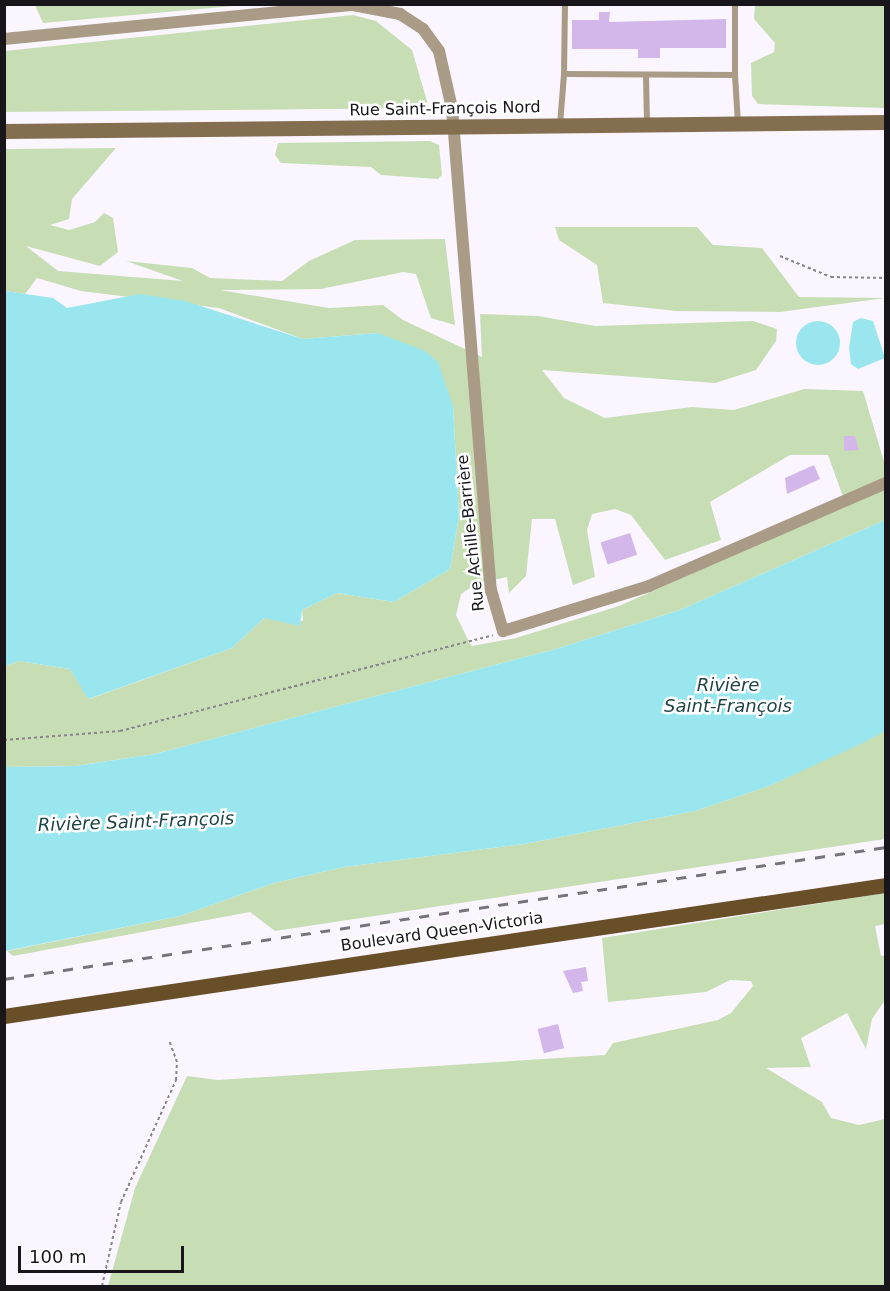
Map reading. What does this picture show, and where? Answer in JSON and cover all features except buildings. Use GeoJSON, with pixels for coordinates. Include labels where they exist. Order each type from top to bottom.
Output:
{"type":"FeatureCollection","features":[{"type":"Feature","properties":{"kind":"main road","name":"Boulevard Queen-Victoria"},"geometry":{"type":"LineString","coordinates":[[4,1016],[885,885]]}},
{"type":"Feature","properties":{"kind":"street","name":"Rue Achille-Barrière"},"geometry":{"type":"LineString","coordinates":[[4,39],[336,6],[382,9],[412,20],[439,51],[454,127],[491,590],[503,631]]}},
{"type":"Feature","properties":{"kind":"street","name":"Rue Saint-François Nord"},"geometry":{"type":"LineString","coordinates":[[4,131],[885,123]]}},
{"type":"Feature","properties":{"kind":"street"},"geometry":{"type":"LineString","coordinates":[[503,631],[649,586],[885,483]]}},
{"type":"Feature","properties":{"kind":"lane"},"geometry":{"type":"LineString","coordinates":[[560,126],[564,74],[565,4]]}},
{"type":"Feature","properties":{"kind":"lane"},"geometry":{"type":"LineString","coordinates":[[735,4],[738,125]]}},
{"type":"Feature","properties":{"kind":"lane"},"geometry":{"type":"LineString","coordinates":[[564,74],[735,75]]}},
{"type":"Feature","properties":{"kind":"lane"},"geometry":{"type":"LineString","coordinates":[[646,76],[647,125]]}},
{"type":"Feature","properties":{"kind":"path"},"geometry":{"type":"LineString","coordinates":[[780,256],[831,277],[885,278]]}},
{"type":"Feature","properties":{"kind":"path"},"geometry":{"type":"LineString","coordinates":[[4,740],[120,731],[503,631]]}},
{"type":"Feature","properties":{"kind":"path"},"geometry":{"type":"LineString","coordinates":[[102,1287],[121,1202],[176,1080],[177,1062],[169,1040]]}},
{"type":"Feature","properties":{"kind":"green space"},"geometry":{"type":"Polygon","coordinates":[[[35,5],[245,5],[43,23],[35,5]]]}},
{"type":"Feature","properties":{"kind":"green space"},"geometry":{"type":"Polygon","coordinates":[[[755,5],[885,5],[885,108],[758,104],[752,96],[751,63],[774,52],[775,43],[754,19],[755,5]]]}},
{"type":"Feature","properties":{"kind":"green space"},"geometry":{"type":"Polygon","coordinates":[[[353,15],[376,21],[412,50],[429,108],[5,112],[5,51],[353,15]]]}},
{"type":"Feature","properties":{"kind":"green space"},"geometry":{"type":"Polygon","coordinates":[[[430,141],[439,145],[442,175],[438,179],[381,175],[371,167],[281,163],[275,155],[278,143],[430,141]]]}},
{"type":"Feature","properties":{"kind":"green space"},"geometry":{"type":"Polygon","coordinates":[[[116,148],[72,199],[69,219],[50,225],[69,230],[95,222],[104,213],[113,218],[118,252],[100,266],[26,246],[58,271],[183,281],[126,261],[192,268],[210,278],[282,281],[309,261],[355,240],[445,239],[455,325],[431,318],[416,274],[403,272],[321,289],[220,290],[329,308],[383,305],[403,320],[482,357],[480,314],[538,316],[595,326],[753,321],[777,329],[776,341],[756,370],[715,383],[542,370],[564,398],[605,418],[692,407],[734,410],[804,389],[863,391],[885,465],[885,520],[680,610],[556,649],[155,754],[76,766],[5,767],[5,666],[19,661],[70,669],[89,699],[232,648],[264,618],[303,621],[302,610],[337,593],[394,602],[450,569],[459,516],[453,406],[378,333],[303,339],[219,308],[81,291],[37,278],[25,294],[5,291],[5,149],[116,148]],[[790,455],[710,502],[721,540],[665,560],[631,515],[615,509],[592,514],[587,530],[595,577],[573,585],[555,519],[532,519],[526,576],[509,593],[507,577],[476,584],[461,594],[456,615],[472,646],[516,638],[619,606],[846,505],[828,455],[790,455]]]}},
{"type":"Feature","properties":{"kind":"green space"},"geometry":{"type":"Polygon","coordinates":[[[555,227],[697,227],[713,245],[762,248],[799,297],[885,298],[780,312],[676,311],[603,303],[597,265],[559,240],[555,227]]]}},
{"type":"Feature","properties":{"kind":"green space"},"geometry":{"type":"Polygon","coordinates":[[[885,731],[885,839],[275,931],[250,912],[13,956],[7,951],[180,916],[274,883],[344,867],[524,844],[695,811],[769,786],[885,731]]]}},
{"type":"Feature","properties":{"kind":"green space"},"geometry":{"type":"Polygon","coordinates":[[[885,893],[885,924],[875,926],[881,956],[885,955],[885,1000],[872,1019],[866,1049],[847,1013],[801,1038],[811,1067],[766,1068],[822,1102],[831,1118],[859,1125],[885,1119],[885,1286],[108,1286],[135,1188],[187,1076],[218,1080],[605,1055],[613,1043],[718,1020],[731,1013],[753,986],[751,981],[730,980],[706,992],[608,1002],[602,938],[885,893]]]}},
{"type":"Feature","properties":{"kind":"water"},"geometry":{"type":"Polygon","coordinates":[[[5,291],[53,298],[67,308],[140,294],[185,301],[303,339],[378,333],[425,351],[438,362],[453,406],[459,516],[450,569],[394,602],[337,593],[302,610],[300,626],[264,618],[232,648],[88,699],[70,669],[19,661],[5,666],[5,291]]]}},
{"type":"Feature","properties":{"kind":"water"},"geometry":{"type":"Polygon","coordinates":[[[861,318],[873,321],[885,358],[858,369],[851,364],[849,348],[853,322],[861,318]]]}},
{"type":"Feature","properties":{"kind":"water"},"geometry":{"type":"Polygon","coordinates":[[[818,321],[833,328],[840,343],[833,358],[818,365],[803,358],[796,343],[803,328],[818,321]]]}},
{"type":"Feature","properties":{"kind":"water","name":"Rivière Saint-François"},"geometry":{"type":"Polygon","coordinates":[[[885,520],[885,731],[863,743],[769,786],[695,811],[524,844],[344,867],[274,883],[180,916],[5,951],[5,767],[76,766],[155,754],[556,649],[680,610],[885,520]]]}},
{"type":"Feature","properties":{"kind":"railway"},"geometry":{"type":"LineString","coordinates":[[4,979],[886,847]]}}]}
